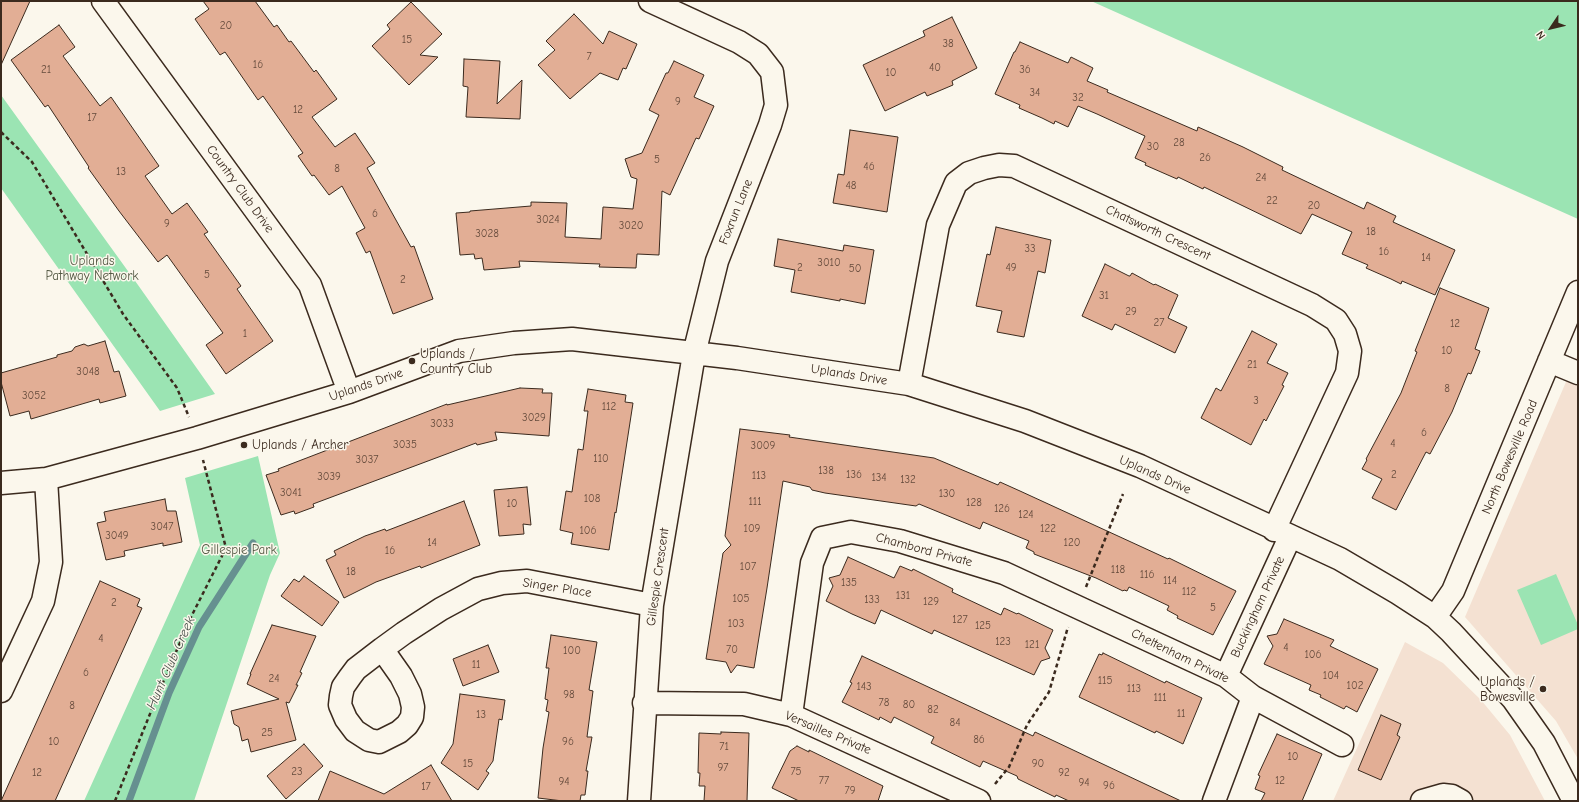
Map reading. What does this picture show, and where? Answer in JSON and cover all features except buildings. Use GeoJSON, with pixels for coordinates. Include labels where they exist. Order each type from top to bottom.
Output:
{"type":"FeatureCollection","features":[{"type":"Feature","properties":{"kind":"street","name":"Country Club Drive"},"geometry":{"type":"LineString","coordinates":[[103,1],[310,285],[349,392]]}},
{"type":"Feature","properties":{"kind":"street","name":"Foxrun Lane"},"geometry":{"type":"LineString","coordinates":[[650,1],[739,42],[758,54],[772,72],[776,105],[717,261],[694,354]]}},
{"type":"Feature","properties":{"kind":"street","name":"Chatsworth Crescent"},"geometry":{"type":"LineString","coordinates":[[909,384],[938,225],[956,183],[969,174],[984,168],[999,165],[1014,166],[1312,305],[1336,320],[1344,334],[1350,351],[1347,373],[1282,533]]}},
{"type":"Feature","properties":{"kind":"street","name":"North Bowesville Road"},"geometry":{"type":"LineString","coordinates":[[1434,617],[1453,591],[1578,292]]}},
{"type":"Feature","properties":{"kind":"street","name":"Uplands Drive"},"geometry":{"type":"LineString","coordinates":[[1,483],[46,479],[197,438],[349,392],[459,351],[514,343],[572,339],[737,358],[909,384],[1025,421],[1140,466],[1340,559],[1398,593],[1434,617],[1451,632],[1513,699],[1544,743],[1574,801]]}},
{"type":"Feature","properties":{"kind":"street","name":"Gillespie Crescent"},"geometry":{"type":"LineString","coordinates":[[639,801],[644,703],[652,605],[694,354]]}},
{"type":"Feature","properties":{"kind":"street"},"geometry":{"type":"LineString","coordinates":[[1549,361],[1578,373]]}},
{"type":"Feature","properties":{"kind":"street"},"geometry":{"type":"LineString","coordinates":[[1,691],[43,601],[51,562],[46,479]]}},
{"type":"Feature","properties":{"kind":"street","name":"Chambord Private"},"geometry":{"type":"LineString","coordinates":[[791,715],[812,563],[822,538],[851,532],[900,541],[1004,573],[1078,607]]}},
{"type":"Feature","properties":{"kind":"street","name":"Buckingham Private"},"geometry":{"type":"LineString","coordinates":[[1226,676],[1282,533]]}},
{"type":"Feature","properties":{"kind":"street","name":"Singer Place"},"geometry":{"type":"LineString","coordinates":[[382,649],[441,609],[478,589],[502,583],[527,581],[652,605]]}},
{"type":"Feature","properties":{"kind":"street","name":"Cheltenham Private"},"geometry":{"type":"LineString","coordinates":[[1078,607],[1226,676],[1252,697],[1342,745]]}},
{"type":"Feature","properties":{"kind":"street"},"geometry":{"type":"LineString","coordinates":[[1214,801],[1252,697]]}},
{"type":"Feature","properties":{"kind":"street","name":"Versailles Private"},"geometry":{"type":"LineString","coordinates":[[644,703],[744,704],[791,715],[985,795]]}},
{"type":"Feature","properties":{"kind":"street"},"geometry":{"type":"LineString","coordinates":[[1422,801],[1443,795],[1452,796],[1461,801]]}},
{"type":"Feature","properties":{"kind":"path"},"geometry":{"type":"LineString","coordinates":[[985,795],[1009,766],[1027,725],[1050,692],[1069,623],[1078,607],[1123,494]]}},
{"type":"Feature","properties":{"kind":"shaded area"},"geometry":{"type":"Polygon","coordinates":[[[1578,354],[1578,759],[1556,721],[1465,617],[1578,354]]]}},
{"type":"Feature","properties":{"kind":"shaded area"},"geometry":{"type":"Polygon","coordinates":[[[1405,642],[1443,663],[1481,700],[1510,735],[1545,801],[1333,801],[1405,642]]]}},
{"type":"Feature","properties":{"kind":"green space"},"geometry":{"type":"Polygon","coordinates":[[[1091,1],[1578,1],[1578,219],[1091,1]]]}},
{"type":"Feature","properties":{"kind":"green space","name":"Uplands Pathway Network"},"geometry":{"type":"Polygon","coordinates":[[[1,95],[215,394],[160,411],[1,188],[1,95]]]}},
{"type":"Feature","properties":{"kind":"green space","name":"Gillespie Park"},"geometry":{"type":"Polygon","coordinates":[[[258,456],[280,553],[270,575],[194,801],[84,801],[200,545],[185,478],[258,456]]]}},
{"type":"Feature","properties":{"kind":"green space"},"geometry":{"type":"Polygon","coordinates":[[[1556,574],[1578,625],[1578,629],[1541,645],[1517,590],[1556,574]]]}},
{"type":"Feature","properties":{"kind":"waterway","name":"Hunt Club Creek"},"geometry":{"type":"LineString","coordinates":[[129,801],[169,693],[199,627],[253,543]]}},
{"type":"Feature","properties":{"kind":"place","name":"Uplands / Country Club"},"geometry":{"type":"Point","coordinates":[412,361]}},
{"type":"Feature","properties":{"kind":"place","name":"Uplands / Archer"},"geometry":{"type":"Point","coordinates":[244,445]}},
{"type":"Feature","properties":{"kind":"place","name":"Uplands / Bowesville"},"geometry":{"type":"Point","coordinates":[1543,689]}}]}
